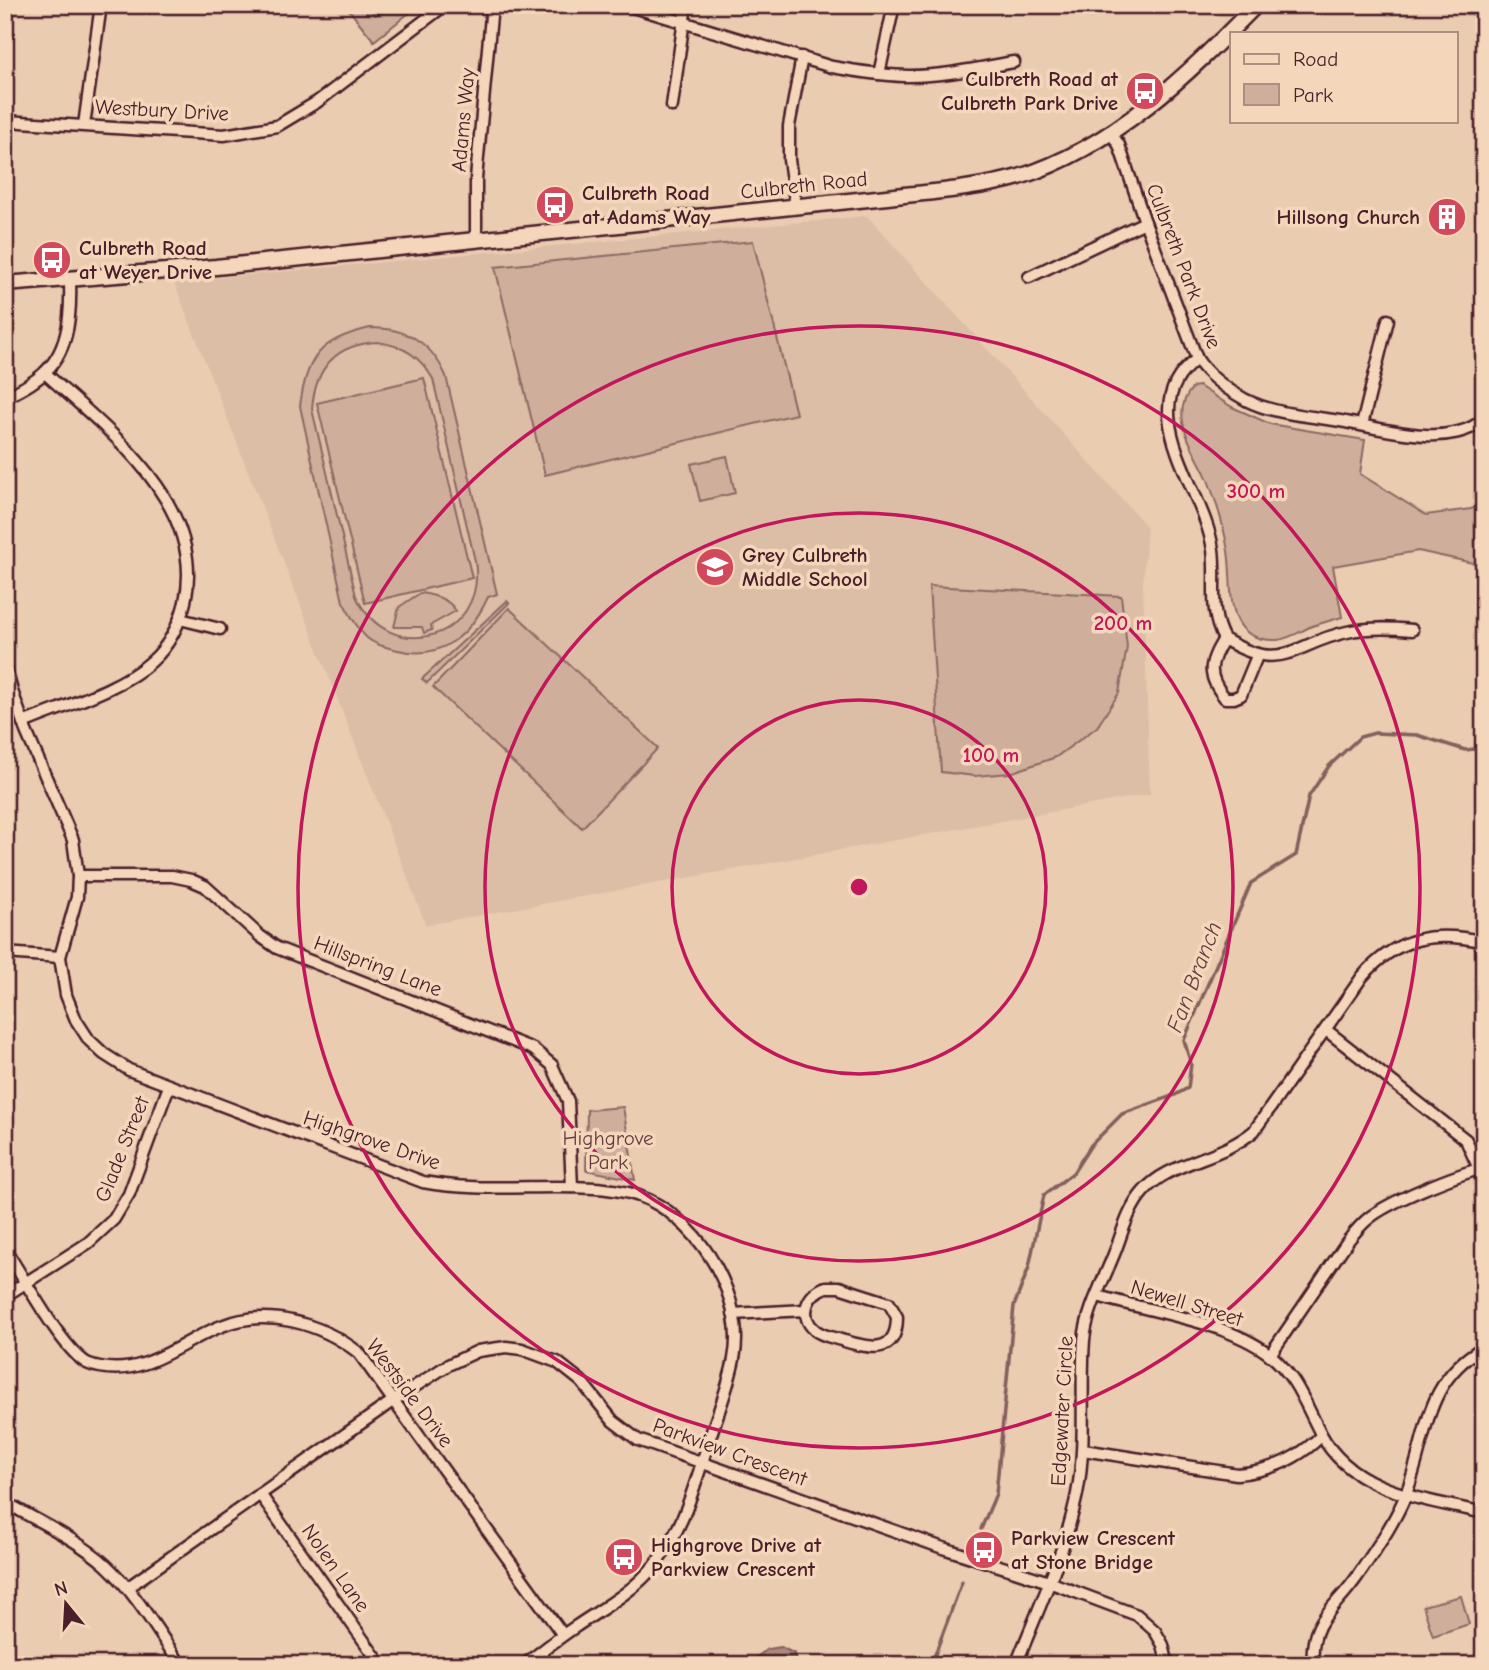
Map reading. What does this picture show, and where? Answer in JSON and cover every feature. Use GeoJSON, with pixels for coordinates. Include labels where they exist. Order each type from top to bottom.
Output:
{"type":"FeatureCollection","features":[{"type":"Feature","properties":{"kind":"street"},"geometry":{"type":"LineString","coordinates":[[84,125],[101,5]]}},
{"type":"Feature","properties":{"kind":"street","name":"Westbury Drive"},"geometry":{"type":"LineString","coordinates":[[5,121],[224,135],[277,126],[317,102],[445,5]]}},
{"type":"Feature","properties":{"kind":"street","name":"Adams Way"},"geometry":{"type":"LineString","coordinates":[[476,238],[477,179],[492,5]]}},
{"type":"Feature","properties":{"kind":"street"},"geometry":{"type":"LineString","coordinates":[[626,5],[832,67],[879,74],[938,74],[1014,62]]}},
{"type":"Feature","properties":{"kind":"street"},"geometry":{"type":"LineString","coordinates":[[672,106],[686,5]]}},
{"type":"Feature","properties":{"kind":"street"},"geometry":{"type":"LineString","coordinates":[[879,74],[894,5]]}},
{"type":"Feature","properties":{"kind":"street","name":"Culbreth Road"},"geometry":{"type":"LineString","coordinates":[[5,284],[216,267],[796,207],[995,183],[1058,162],[1111,133],[1175,83],[1256,5]]}},
{"type":"Feature","properties":{"kind":"street"},"geometry":{"type":"LineString","coordinates":[[796,207],[789,160],[789,126],[802,58]]}},
{"type":"Feature","properties":{"kind":"street","name":"Culbreth Park Drive"},"geometry":{"type":"LineString","coordinates":[[1111,133],[1119,145],[1145,222],[1198,359],[1206,373],[1246,400],[1271,409],[1427,436],[1470,429],[1484,417]]}},
{"type":"Feature","properties":{"kind":"street"},"geometry":{"type":"LineString","coordinates":[[1029,277],[1145,222]]}},
{"type":"Feature","properties":{"kind":"street"},"geometry":{"type":"LineString","coordinates":[[5,398],[45,373],[59,352],[68,325],[70,279]]}},
{"type":"Feature","properties":{"kind":"street"},"geometry":{"type":"LineString","coordinates":[[1362,425],[1388,320]]}},
{"type":"Feature","properties":{"kind":"street"},"geometry":{"type":"LineString","coordinates":[[1198,359],[1176,379],[1169,398],[1169,424],[1174,448],[1205,517],[1213,550],[1214,614],[1224,639],[1257,656],[1283,656],[1348,631],[1380,627],[1412,629]]}},
{"type":"Feature","properties":{"kind":"street"},"geometry":{"type":"LineString","coordinates":[[23,723],[117,684],[138,672],[158,654],[173,633],[187,593],[188,569],[181,535],[167,504],[132,453],[45,373]]}},
{"type":"Feature","properties":{"kind":"street"},"geometry":{"type":"LineString","coordinates":[[180,619],[220,629]]}},
{"type":"Feature","properties":{"kind":"street"},"geometry":{"type":"LineString","coordinates":[[1224,639],[1212,658],[1212,671],[1217,687],[1225,698],[1241,695],[1257,656]]}},
{"type":"Feature","properties":{"kind":"street","name":"Highgrove Drive"},"geometry":{"type":"LineString","coordinates":[[5,665],[23,723],[74,840],[78,876],[77,897],[60,957],[66,995],[76,1020],[89,1040],[104,1054],[130,1070],[169,1086],[423,1182],[451,1187],[572,1187],[614,1190],[650,1200],[700,1241],[715,1261],[733,1314],[735,1358],[678,1533],[654,1566],[632,1589],[524,1665]]}},
{"type":"Feature","properties":{"kind":"street","name":"Hillspring Lane"},"geometry":{"type":"LineString","coordinates":[[78,876],[172,876],[191,880],[205,886],[277,948],[533,1049],[552,1065],[568,1101],[572,1187]]}},
{"type":"Feature","properties":{"kind":"street","name":"Edgewater Circle"},"geometry":{"type":"LineString","coordinates":[[1016,1665],[1049,1582],[1076,1498],[1083,1450],[1084,1340],[1087,1326],[1126,1221],[1142,1194],[1162,1176],[1222,1152],[1240,1143],[1254,1131],[1362,978],[1393,950],[1414,941],[1437,936],[1484,942]]}},
{"type":"Feature","properties":{"kind":"street"},"geometry":{"type":"LineString","coordinates":[[5,953],[60,957]]}},
{"type":"Feature","properties":{"kind":"street"},"geometry":{"type":"LineString","coordinates":[[1326,1030],[1466,1140],[1481,1168],[1484,1189]]}},
{"type":"Feature","properties":{"kind":"street","name":"Glade Street"},"geometry":{"type":"LineString","coordinates":[[5,1296],[88,1243],[114,1219],[129,1194],[169,1086]]}},
{"type":"Feature","properties":{"kind":"street"},"geometry":{"type":"LineString","coordinates":[[1270,1355],[1358,1227],[1384,1208],[1481,1168]]}},
{"type":"Feature","properties":{"kind":"street","name":"Westside Drive"},"geometry":{"type":"LineString","coordinates":[[5,1249],[71,1350],[88,1364],[110,1369],[132,1368],[153,1362],[220,1326],[249,1319],[310,1324],[341,1339],[359,1353],[394,1399],[563,1635]]}},
{"type":"Feature","properties":{"kind":"street"},"geometry":{"type":"LineString","coordinates":[[839,1287],[889,1303],[895,1312],[897,1324],[893,1337],[888,1342],[876,1348],[869,1348],[819,1333],[807,1321],[806,1310],[808,1300],[818,1289],[839,1287]]}},
{"type":"Feature","properties":{"kind":"street","name":"Newell Street"},"geometry":{"type":"LineString","coordinates":[[1098,1296],[1228,1332],[1270,1355],[1299,1388],[1321,1436],[1348,1467],[1386,1489],[1484,1513]]}},
{"type":"Feature","properties":{"kind":"street"},"geometry":{"type":"LineString","coordinates":[[733,1314],[806,1310]]}},
{"type":"Feature","properties":{"kind":"street"},"geometry":{"type":"LineString","coordinates":[[1313,1665],[1312,1646],[1316,1629],[1348,1590],[1388,1531],[1406,1494],[1425,1424],[1440,1388],[1458,1366],[1484,1347]]}},
{"type":"Feature","properties":{"kind":"street","name":"Parkview Crescent"},"geometry":{"type":"LineString","coordinates":[[127,1588],[394,1399],[464,1356],[491,1348],[522,1349],[546,1356],[566,1368],[581,1381],[613,1421],[638,1440],[1137,1615],[1155,1631],[1163,1645],[1168,1665]]}},
{"type":"Feature","properties":{"kind":"street"},"geometry":{"type":"LineString","coordinates":[[1083,1450],[1237,1474],[1281,1465],[1321,1436]]}},
{"type":"Feature","properties":{"kind":"street","name":"Nolen Lane"},"geometry":{"type":"LineString","coordinates":[[260,1494],[381,1665]]}},
{"type":"Feature","properties":{"kind":"street"},"geometry":{"type":"LineString","coordinates":[[5,1502],[81,1546],[106,1566],[127,1588],[181,1665]]}},
{"type":"Feature","properties":{"kind":"shaded area","name":"Grey Culbreth Middle School"},"geometry":{"type":"Polygon","coordinates":[[[867,216],[1147,527],[1143,583],[1150,794],[426,925],[174,282],[867,216]]]}},
{"type":"Feature","properties":{"kind":"shaded area"},"geometry":{"type":"Polygon","coordinates":[[[781,1647],[795,1654],[796,1665],[745,1665],[768,1649],[781,1647]]]}},
{"type":"Feature","properties":{"kind":"green space"},"geometry":{"type":"Polygon","coordinates":[[[345,5],[368,5],[375,15],[405,5],[419,5],[374,41],[345,5]]]}},
{"type":"Feature","properties":{"kind":"green space"},"geometry":{"type":"Polygon","coordinates":[[[753,241],[796,414],[545,475],[495,267],[753,241]]]}},
{"type":"Feature","properties":{"kind":"green space"},"geometry":{"type":"Polygon","coordinates":[[[370,328],[406,334],[433,354],[446,376],[497,594],[488,597],[464,633],[453,642],[428,652],[398,650],[374,643],[360,630],[343,602],[300,406],[307,374],[319,353],[339,338],[370,328]],[[363,344],[339,353],[323,370],[314,394],[312,409],[356,596],[371,618],[390,632],[412,637],[433,635],[452,625],[467,610],[475,588],[475,561],[433,379],[417,358],[403,349],[387,344],[363,344]]]}},
{"type":"Feature","properties":{"kind":"green space"},"geometry":{"type":"Polygon","coordinates":[[[424,378],[472,578],[365,603],[317,403],[424,378]]]}},
{"type":"Feature","properties":{"kind":"green space"},"geometry":{"type":"Polygon","coordinates":[[[1199,386],[1232,407],[1270,424],[1365,440],[1360,474],[1426,515],[1471,509],[1484,504],[1484,568],[1482,565],[1418,551],[1333,566],[1342,617],[1277,640],[1259,638],[1247,632],[1238,622],[1234,610],[1228,551],[1217,506],[1183,422],[1185,398],[1193,387],[1199,386]]]}},
{"type":"Feature","properties":{"kind":"green space"},"geometry":{"type":"Polygon","coordinates":[[[727,456],[735,493],[700,501],[691,464],[727,456]]]}},
{"type":"Feature","properties":{"kind":"green space"},"geometry":{"type":"Polygon","coordinates":[[[929,586],[1121,596],[1127,647],[1119,693],[1097,727],[1056,757],[1010,773],[975,776],[941,772],[929,586]]]}},
{"type":"Feature","properties":{"kind":"green space"},"geometry":{"type":"Polygon","coordinates":[[[420,593],[445,600],[456,611],[431,625],[432,630],[424,633],[422,627],[394,627],[399,607],[420,593]]]}},
{"type":"Feature","properties":{"kind":"green space"},"geometry":{"type":"Polygon","coordinates":[[[507,601],[509,603],[427,683],[422,679],[507,601]]]}},
{"type":"Feature","properties":{"kind":"green space"},"geometry":{"type":"Polygon","coordinates":[[[509,608],[658,748],[582,828],[433,687],[509,608]]]}},
{"type":"Feature","properties":{"kind":"green space","name":"Highgrove Park"},"geometry":{"type":"Polygon","coordinates":[[[623,1107],[635,1180],[586,1170],[587,1110],[623,1107]]]}},
{"type":"Feature","properties":{"kind":"green space"},"geometry":{"type":"Polygon","coordinates":[[[1461,1596],[1469,1624],[1433,1636],[1423,1606],[1461,1596]]]}},
{"type":"Feature","properties":{"kind":"waterway","name":"Fan Branch"},"geometry":{"type":"LineString","coordinates":[[981,1529],[996,1494],[1014,1306],[1029,1267],[1044,1195],[1073,1173],[1091,1145],[1122,1114],[1188,1088],[1191,1064],[1184,1040],[1251,883],[1296,855],[1309,796],[1329,766],[1360,737],[1375,733],[1417,735],[1465,750],[1484,748]]}},
{"type":"Feature","properties":{"kind":"waterway","name":"Fan Branch"},"geometry":{"type":"LineString","coordinates":[[931,1665],[962,1582]]}},
{"type":"Feature","properties":{"kind":"waterway"},"geometry":{"type":"LineString","coordinates":[[5,1659],[16,1665]]}},
{"type":"Feature","properties":{"kind":"place","name":"Culbreth Road at Culbreth Park Drive"},"geometry":{"type":"Point","coordinates":[1145,91]}},
{"type":"Feature","properties":{"kind":"place","name":"Culbreth Road at Adams Way"},"geometry":{"type":"Point","coordinates":[555,205]}},
{"type":"Feature","properties":{"kind":"place","name":"Hillsong Church"},"geometry":{"type":"Point","coordinates":[1447,217]}},
{"type":"Feature","properties":{"kind":"place","name":"Culbreth Road at Weyer Drive"},"geometry":{"type":"Point","coordinates":[52,260]}},
{"type":"Feature","properties":{"kind":"place","name":"Grey Culbreth Middle School"},"geometry":{"type":"Point","coordinates":[715,567]}},
{"type":"Feature","properties":{"kind":"place","name":"Parkview Crescent at Stone Bridge"},"geometry":{"type":"Point","coordinates":[984,1550]}},
{"type":"Feature","properties":{"kind":"place","name":"Highgrove Drive at Parkview Crescent"},"geometry":{"type":"Point","coordinates":[624,1557]}}]}
